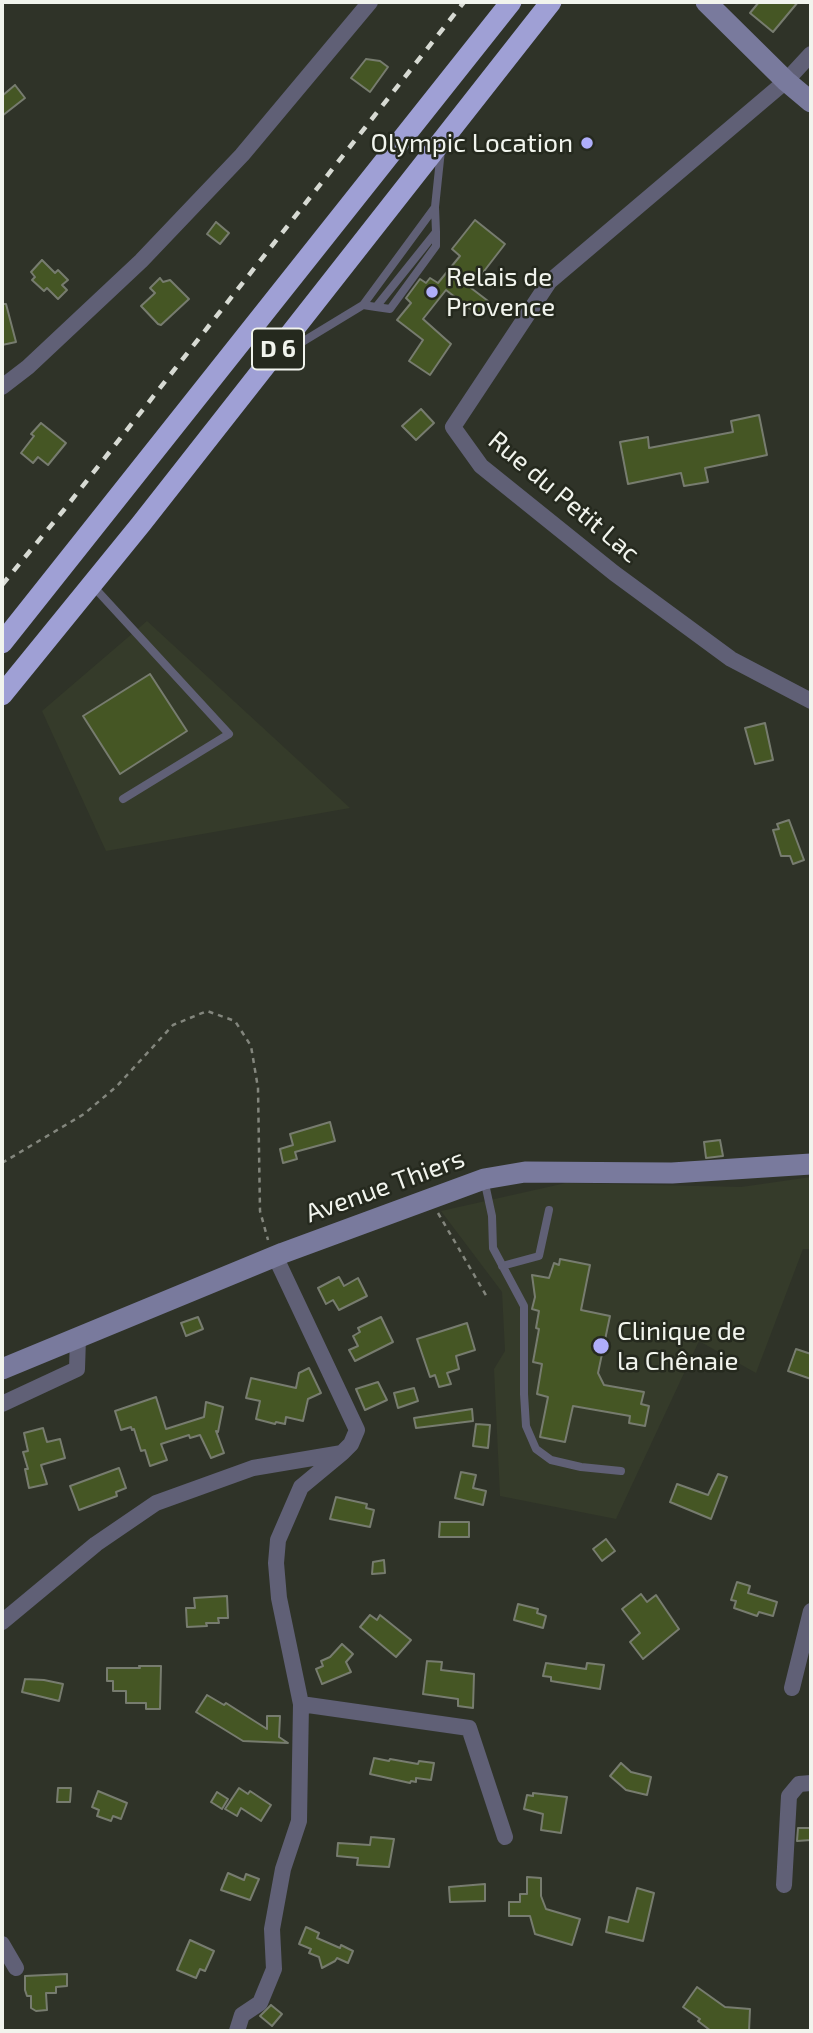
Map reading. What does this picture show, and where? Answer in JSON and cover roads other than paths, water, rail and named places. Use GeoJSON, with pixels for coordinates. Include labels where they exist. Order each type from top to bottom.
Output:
{"type":"FeatureCollection","features":[{"type":"Feature","properties":{"kind":"highway","name":"D 6"},"geometry":{"type":"LineString","coordinates":[[2,643],[511,2]]}},
{"type":"Feature","properties":{"kind":"highway","name":"D 6"},"geometry":{"type":"LineString","coordinates":[[2,695],[92,585],[551,2]]}},
{"type":"Feature","properties":{"kind":"main road"},"geometry":{"type":"LineString","coordinates":[[706,2],[811,102]]}},
{"type":"Feature","properties":{"kind":"main road","name":"Avenue Thiers"},"geometry":{"type":"LineString","coordinates":[[2,1369],[275,1256],[484,1179],[525,1172],[672,1173],[811,1164]]}},
{"type":"Feature","properties":{"kind":"street"},"geometry":{"type":"LineString","coordinates":[[2,387],[28,367],[141,261],[242,155],[370,2]]}},
{"type":"Feature","properties":{"kind":"street"},"geometry":{"type":"LineString","coordinates":[[786,81],[811,54]]}},
{"type":"Feature","properties":{"kind":"street","name":"Rue du Petit Lac"},"geometry":{"type":"LineString","coordinates":[[786,81],[549,282],[453,427],[481,466],[614,573],[731,659],[811,701]]}},
{"type":"Feature","properties":{"kind":"street"},"geometry":{"type":"LineString","coordinates":[[237,2031],[242,2015],[260,2003],[274,1969],[272,1929],[283,1869],[299,1821],[301,1704],[279,1598],[276,1563],[278,1540],[301,1487],[351,1444],[357,1430],[275,1256]]}},
{"type":"Feature","properties":{"kind":"street"},"geometry":{"type":"LineString","coordinates":[[2,1404],[77,1369],[78,1338]]}},
{"type":"Feature","properties":{"kind":"street"},"geometry":{"type":"LineString","coordinates":[[2,1622],[96,1544],[156,1503],[253,1468],[342,1453]]}},
{"type":"Feature","properties":{"kind":"street"},"geometry":{"type":"LineString","coordinates":[[792,1688],[811,1611]]}},
{"type":"Feature","properties":{"kind":"street"},"geometry":{"type":"LineString","coordinates":[[301,1704],[468,1728],[505,1837]]}},
{"type":"Feature","properties":{"kind":"street"},"geometry":{"type":"LineString","coordinates":[[784,1885],[789,1796],[799,1784],[811,1783]]}},
{"type":"Feature","properties":{"kind":"street"},"geometry":{"type":"LineString","coordinates":[[2,1944],[16,1968]]}},
{"type":"Feature","properties":{"kind":"lane"},"geometry":{"type":"LineString","coordinates":[[363,305],[376,307],[436,232],[435,207],[443,140]]}},
{"type":"Feature","properties":{"kind":"lane"},"geometry":{"type":"LineString","coordinates":[[267,363],[363,305],[435,207]]}},
{"type":"Feature","properties":{"kind":"lane"},"geometry":{"type":"LineString","coordinates":[[92,585],[229,734],[124,799]]}},
{"type":"Feature","properties":{"kind":"lane"},"geometry":{"type":"LineString","coordinates":[[484,1179],[492,1216],[493,1248],[523,1306],[526,1426],[536,1449],[551,1460],[581,1467],[621,1471]]}},
{"type":"Feature","properties":{"kind":"lane"},"geometry":{"type":"LineString","coordinates":[[502,1266],[539,1256],[549,1210]]}},
{"type":"Feature","properties":{"kind":"railway"},"geometry":{"type":"LineString","coordinates":[[2,585],[464,2]]}},
{"type":"Feature","properties":{"kind":"place","name":"Olympic Location"},"geometry":{"type":"Point","coordinates":[587,143]}},
{"type":"Feature","properties":{"kind":"place","name":"Relais de Provence"},"geometry":{"type":"Point","coordinates":[432,292]}},
{"type":"Feature","properties":{"kind":"place","name":"Clinique de la Chênaie"},"geometry":{"type":"Point","coordinates":[601,1346]}}]}
